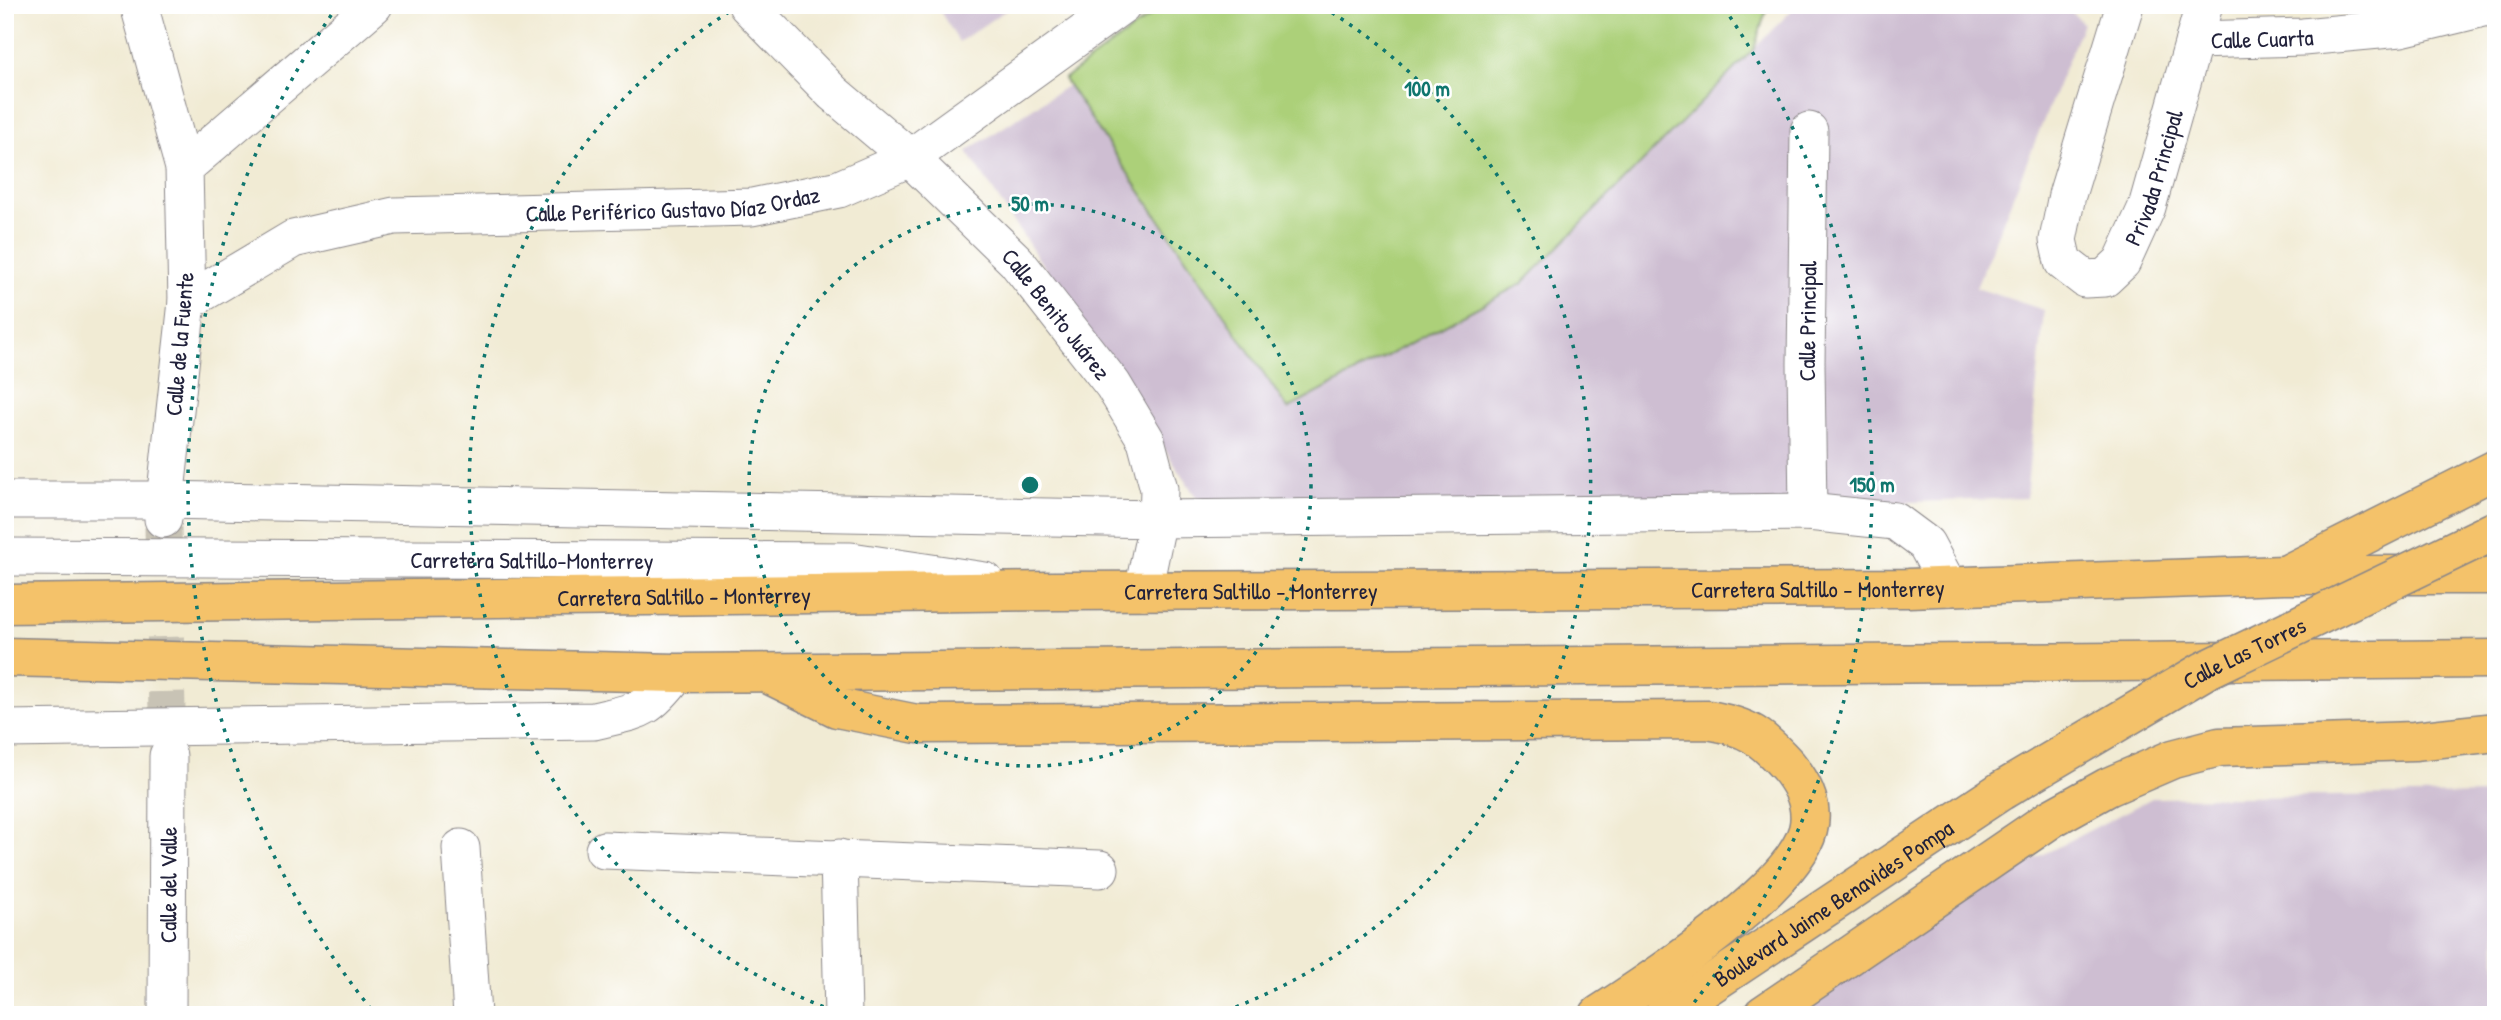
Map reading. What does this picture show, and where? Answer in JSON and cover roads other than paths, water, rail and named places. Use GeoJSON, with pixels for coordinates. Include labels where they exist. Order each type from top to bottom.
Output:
{"type":"FeatureCollection","features":[{"type":"Feature","properties":{"kind":"main road"},"geometry":{"type":"LineString","coordinates":[[2284,575],[2496,469]]}},
{"type":"Feature","properties":{"kind":"main road"},"geometry":{"type":"LineString","coordinates":[[2451,492],[2496,490]]}},
{"type":"Feature","properties":{"kind":"main road","name":"Calle Las Torres"},"geometry":{"type":"LineString","coordinates":[[2001,791],[2204,671],[2496,530]]}},
{"type":"Feature","properties":{"kind":"main road","name":"Carretera Saltillo - Monterrey"},"geometry":{"type":"LineString","coordinates":[[5,604],[1055,591],[1949,587],[2284,575],[2496,575]]}},
{"type":"Feature","properties":{"kind":"main road"},"geometry":{"type":"LineString","coordinates":[[5,657],[677,673],[2496,659]]}},
{"type":"Feature","properties":{"kind":"main road"},"geometry":{"type":"LineString","coordinates":[[764,672],[837,708],[917,724],[1708,720],[1735,725],[1762,737],[1798,779],[1808,800],[1809,827],[1801,848],[1784,872],[1709,937],[1599,1015]]}},
{"type":"Feature","properties":{"kind":"main road"},"geometry":{"type":"LineString","coordinates":[[1763,1015],[2052,818],[2108,787],[2173,759],[2219,747],[2414,741],[2496,732]]}},
{"type":"Feature","properties":{"kind":"main road","name":"Boulevard Jaime Benavides Pompa"},"geometry":{"type":"LineString","coordinates":[[1664,1015],[2001,791]]}},
{"type":"Feature","properties":{"kind":"street","name":"Calle de la Fuente"},"geometry":{"type":"LineString","coordinates":[[139,5],[184,168],[187,302],[163,509]]}},
{"type":"Feature","properties":{"kind":"street"},"geometry":{"type":"LineString","coordinates":[[184,168],[374,5]]}},
{"type":"Feature","properties":{"kind":"street","name":"Calle Benito Juárez"},"geometry":{"type":"LineString","coordinates":[[747,5],[834,93],[910,158],[1016,261],[1113,385],[1146,440],[1159,489],[1158,519],[1143,591]]}},
{"type":"Feature","properties":{"kind":"street","name":"Calle Periférico Gustavo Díaz Ordaz"},"geometry":{"type":"LineString","coordinates":[[187,302],[293,239],[394,216],[752,207],[839,189],[910,158],[1122,5]]}},
{"type":"Feature","properties":{"kind":"street"},"geometry":{"type":"LineString","coordinates":[[2194,40],[2204,5]]}},
{"type":"Feature","properties":{"kind":"street","name":"Calle Cuarta"},"geometry":{"type":"LineString","coordinates":[[2194,40],[2303,37],[2401,28],[2496,5]]}},
{"type":"Feature","properties":{"kind":"street","name":"Privada Principal"},"geometry":{"type":"LineString","coordinates":[[2120,21],[2067,195],[2058,240],[2063,262],[2085,279],[2105,278],[2122,262],[2147,207],[2194,40]]}},
{"type":"Feature","properties":{"kind":"street","name":"Calle Principal"},"geometry":{"type":"LineString","coordinates":[[1808,512],[1806,364],[1809,131]]}},
{"type":"Feature","properties":{"kind":"street"},"geometry":{"type":"LineString","coordinates":[[5,500],[163,509],[1158,519],[1808,512],[1895,521],[1926,544],[1949,587]]}},
{"type":"Feature","properties":{"kind":"street","name":"Carretera Saltillo-Monterrey"},"geometry":{"type":"LineString","coordinates":[[5,557],[851,561],[1055,591]]}},
{"type":"Feature","properties":{"kind":"street"},"geometry":{"type":"LineString","coordinates":[[5,729],[594,721],[643,709],[662,693],[677,673]]}},
{"type":"Feature","properties":{"kind":"street","name":"Calle del Valle"},"geometry":{"type":"LineString","coordinates":[[167,1015],[168,756]]}},
{"type":"Feature","properties":{"kind":"street"},"geometry":{"type":"LineString","coordinates":[[461,848],[472,1015]]}},
{"type":"Feature","properties":{"kind":"street"},"geometry":{"type":"LineString","coordinates":[[604,850],[1100,869]]}},
{"type":"Feature","properties":{"kind":"street"},"geometry":{"type":"LineString","coordinates":[[839,859],[843,1015]]}},
{"type":"Feature","properties":{"kind":"tunnel"},"geometry":{"type":"LineString","coordinates":[[163,527],[168,756]]}}]}
